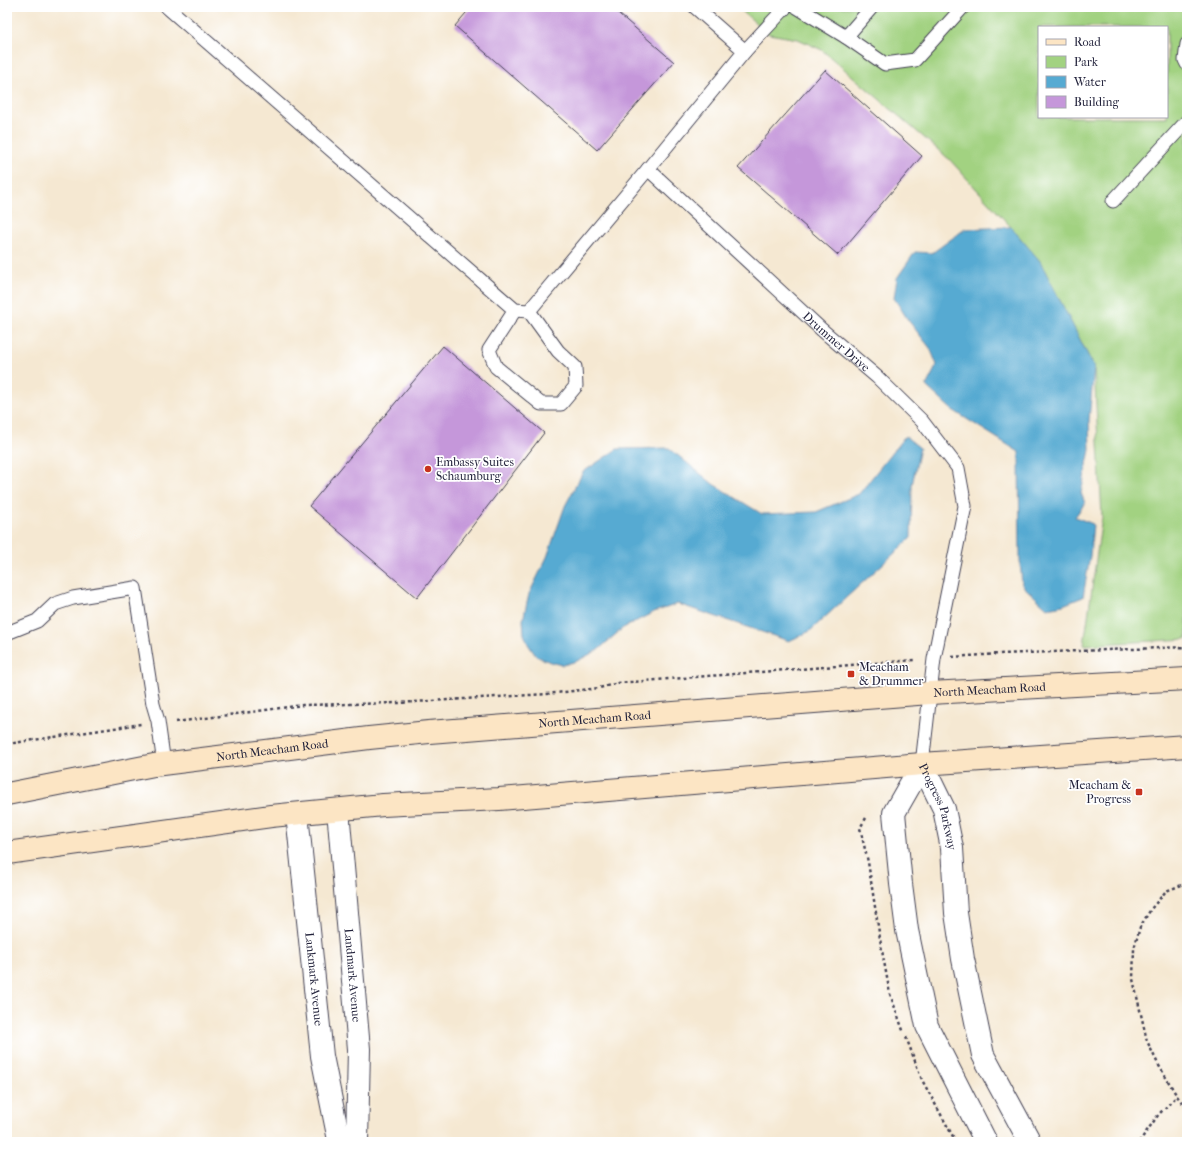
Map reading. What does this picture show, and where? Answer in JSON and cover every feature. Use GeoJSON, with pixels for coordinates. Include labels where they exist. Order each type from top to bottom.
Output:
{"type":"FeatureCollection","features":[{"type":"Feature","properties":{"kind":"main road","name":"North Meacham Road"},"geometry":{"type":"LineString","coordinates":[[7,794],[164,764],[369,738],[429,732],[930,693],[1187,678]]}},
{"type":"Feature","properties":{"kind":"main road"},"geometry":{"type":"LineString","coordinates":[[7,853],[263,817],[338,810],[499,799],[922,764],[1187,746]]}},
{"type":"Feature","properties":{"kind":"street","name":"Progress Parkway"},"geometry":{"type":"LineString","coordinates":[[922,764],[894,813],[901,884],[908,930],[927,1026],[986,1142]]}},
{"type":"Feature","properties":{"kind":"street","name":"Progress Parkway"},"geometry":{"type":"LineString","coordinates":[[922,764],[944,809],[952,848],[956,913],[963,959],[982,1055],[1030,1142]]}},
{"type":"Feature","properties":{"kind":"street","name":"Landmark Avenue"},"geometry":{"type":"LineString","coordinates":[[338,810],[359,1049],[357,1142]]}},
{"type":"Feature","properties":{"kind":"street","name":"Lankmark Avenue"},"geometry":{"type":"LineString","coordinates":[[296,814],[322,1056],[338,1135],[341,1142]]}},
{"type":"Feature","properties":{"kind":"lane"},"geometry":{"type":"LineString","coordinates":[[167,7],[515,310],[529,311],[558,351],[575,367],[576,386],[562,404],[541,404],[496,367],[488,350],[515,310]]}},
{"type":"Feature","properties":{"kind":"lane"},"geometry":{"type":"LineString","coordinates":[[695,7],[745,51]]}},
{"type":"Feature","properties":{"kind":"lane"},"geometry":{"type":"LineString","coordinates":[[529,311],[745,51],[786,7]]}},
{"type":"Feature","properties":{"kind":"lane"},"geometry":{"type":"LineString","coordinates":[[797,7],[846,37],[885,64],[915,60],[963,7]]}},
{"type":"Feature","properties":{"kind":"lane"},"geometry":{"type":"LineString","coordinates":[[846,37],[872,7]]}},
{"type":"Feature","properties":{"kind":"lane"},"geometry":{"type":"LineString","coordinates":[[1187,44],[1187,64]]}},
{"type":"Feature","properties":{"kind":"lane"},"geometry":{"type":"LineString","coordinates":[[1113,201],[1187,121]]}},
{"type":"Feature","properties":{"kind":"lane","name":"Drummer Drive"},"geometry":{"type":"LineString","coordinates":[[648,169],[822,330],[877,377],[922,421],[958,468],[966,506],[934,659],[922,764]]}},
{"type":"Feature","properties":{"kind":"lane"},"geometry":{"type":"LineString","coordinates":[[7,633],[37,621],[55,604],[73,598],[135,588],[164,764]]}},
{"type":"Feature","properties":{"kind":"path"},"geometry":{"type":"LineString","coordinates":[[986,655],[1187,647]]}},
{"type":"Feature","properties":{"kind":"path"},"geometry":{"type":"LineString","coordinates":[[7,744],[158,721],[181,722],[303,705],[398,703],[547,694],[599,688],[618,683],[873,664]]}},
{"type":"Feature","properties":{"kind":"path"},"geometry":{"type":"LineString","coordinates":[[1187,883],[1166,891],[1151,909],[1140,927],[1134,949],[1134,979],[1147,1041],[1158,1064],[1177,1096],[1187,1109]]}},
{"type":"Feature","properties":{"kind":"path"},"geometry":{"type":"LineString","coordinates":[[1139,1142],[1159,1114],[1177,1096]]}},
{"type":"Feature","properties":{"kind":"green space"},"geometry":{"type":"Polygon","coordinates":[[[737,7],[1187,7],[1187,639],[1084,645],[1102,517],[1094,367],[1055,291],[1033,254],[1011,227],[950,160],[822,50],[798,39],[769,34],[737,7]]]}},
{"type":"Feature","properties":{"kind":"water"},"geometry":{"type":"Polygon","coordinates":[[[1011,227],[1040,261],[1094,367],[1089,420],[1090,450],[1081,493],[1085,503],[1075,517],[1093,524],[1090,556],[1083,597],[1063,605],[1047,608],[1022,585],[1020,560],[1019,452],[951,409],[926,386],[937,365],[930,348],[908,320],[894,298],[897,278],[915,252],[932,253],[965,229],[1011,227]]]}},
{"type":"Feature","properties":{"kind":"water"},"geometry":{"type":"Polygon","coordinates":[[[905,436],[920,448],[912,485],[911,538],[810,631],[789,641],[678,604],[654,612],[623,628],[598,650],[577,661],[563,665],[550,662],[536,656],[528,644],[524,634],[523,620],[529,594],[547,557],[565,506],[583,472],[617,449],[669,448],[713,484],[762,514],[816,512],[859,494],[905,436]]]}},
{"type":"Feature","properties":{"kind":"building"},"geometry":{"type":"Polygon","coordinates":[[[471,7],[611,7],[674,62],[597,150],[455,26],[471,7]]]}},
{"type":"Feature","properties":{"kind":"building"},"geometry":{"type":"Polygon","coordinates":[[[825,70],[922,156],[838,255],[738,168],[825,70]]]}},
{"type":"Feature","properties":{"kind":"building","name":"Embassy Suites Schaumburg"},"geometry":{"type":"Polygon","coordinates":[[[443,346],[544,433],[417,598],[309,506],[443,346]]]}},
{"type":"Feature","properties":{"kind":"place","name":"Embassy Suites Schaumburg"},"geometry":{"type":"Point","coordinates":[428,469]}},
{"type":"Feature","properties":{"kind":"place","name":"Meacham & Drummer"},"geometry":{"type":"Point","coordinates":[851,674]}},
{"type":"Feature","properties":{"kind":"place","name":"Meacham & Progress"},"geometry":{"type":"Point","coordinates":[1139,792]}}]}
